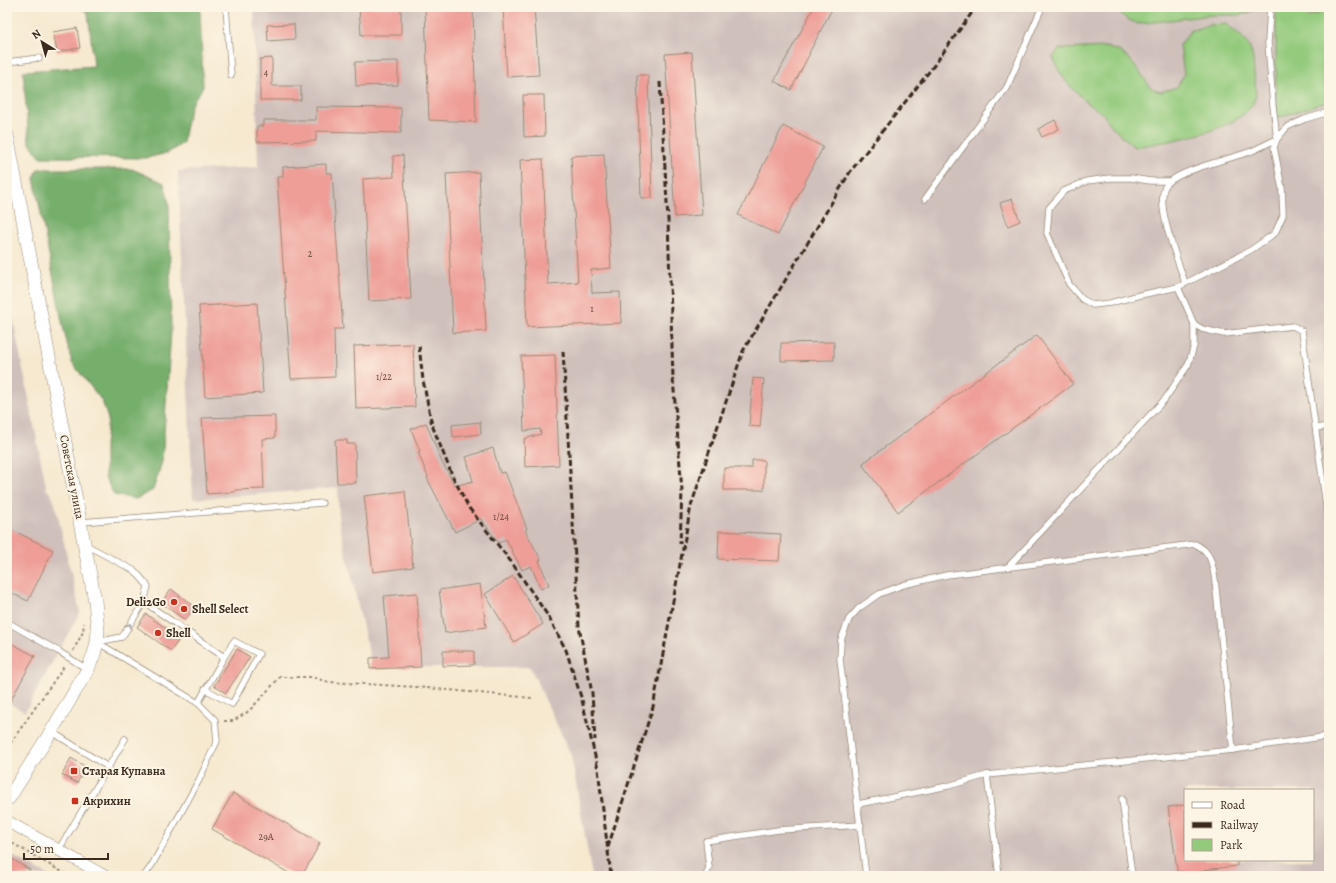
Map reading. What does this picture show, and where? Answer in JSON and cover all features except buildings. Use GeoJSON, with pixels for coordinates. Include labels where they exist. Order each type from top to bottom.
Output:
{"type":"FeatureCollection","features":[{"type":"Feature","properties":{"kind":"street","name":"Советская улица"},"geometry":{"type":"LineString","coordinates":[[7,135],[95,601],[98,631],[94,654],[88,669],[51,732],[9,798],[7,798]]}},
{"type":"Feature","properties":{"kind":"street"},"geometry":{"type":"LineString","coordinates":[[7,821],[105,876]]}},
{"type":"Feature","properties":{"kind":"lane"},"geometry":{"type":"LineString","coordinates":[[226,7],[231,75]]}},
{"type":"Feature","properties":{"kind":"lane"},"geometry":{"type":"LineString","coordinates":[[925,199],[1007,86],[1042,7]]}},
{"type":"Feature","properties":{"kind":"lane"},"geometry":{"type":"LineString","coordinates":[[1270,7],[1268,43],[1277,139]]}},
{"type":"Feature","properties":{"kind":"lane"},"geometry":{"type":"LineString","coordinates":[[7,62],[39,58]]}},
{"type":"Feature","properties":{"kind":"lane"},"geometry":{"type":"LineString","coordinates":[[1169,181],[1118,178],[1087,181],[1064,191],[1049,208],[1047,233],[1069,284],[1082,299],[1093,305],[1110,303],[1178,287],[1251,250],[1275,233],[1283,215],[1282,189],[1274,147],[1277,139],[1287,127],[1305,119],[1329,112]]}},
{"type":"Feature","properties":{"kind":"lane"},"geometry":{"type":"LineString","coordinates":[[1185,283],[1166,224],[1162,199],[1164,187],[1169,181],[1184,173],[1252,151],[1277,139]]}},
{"type":"Feature","properties":{"kind":"lane"},"geometry":{"type":"LineString","coordinates":[[1008,567],[1165,399],[1188,365],[1194,346],[1194,324],[1178,287]]}},
{"type":"Feature","properties":{"kind":"lane"},"geometry":{"type":"LineString","coordinates":[[1194,324],[1202,329],[1224,334],[1293,326],[1302,331],[1329,527]]}},
{"type":"Feature","properties":{"kind":"lane"},"geometry":{"type":"LineString","coordinates":[[1316,428],[1329,426]]}},
{"type":"Feature","properties":{"kind":"lane"},"geometry":{"type":"LineString","coordinates":[[80,522],[322,503]]}},
{"type":"Feature","properties":{"kind":"lane"},"geometry":{"type":"LineString","coordinates":[[84,544],[135,571],[148,586],[144,602],[122,637],[97,642]]}},
{"type":"Feature","properties":{"kind":"lane"},"geometry":{"type":"LineString","coordinates":[[866,876],[840,659],[841,640],[849,619],[859,608],[879,594],[903,585],[947,575],[1008,567],[1195,544],[1203,548],[1210,557],[1215,580],[1233,750]]}},
{"type":"Feature","properties":{"kind":"lane"},"geometry":{"type":"LineString","coordinates":[[144,602],[224,657]]}},
{"type":"Feature","properties":{"kind":"lane"},"geometry":{"type":"LineString","coordinates":[[7,622],[88,669]]}},
{"type":"Feature","properties":{"kind":"lane"},"geometry":{"type":"LineString","coordinates":[[198,703],[224,657],[234,641],[260,654],[232,704],[206,689]]}},
{"type":"Feature","properties":{"kind":"lane"},"geometry":{"type":"LineString","coordinates":[[97,642],[198,703],[215,720],[217,741],[199,780],[152,865],[144,876]]}},
{"type":"Feature","properties":{"kind":"lane"},"geometry":{"type":"LineString","coordinates":[[51,732],[108,767]]}},
{"type":"Feature","properties":{"kind":"lane"},"geometry":{"type":"LineString","coordinates":[[858,804],[948,786],[987,775],[1233,750],[1329,736]]}},
{"type":"Feature","properties":{"kind":"lane"},"geometry":{"type":"LineString","coordinates":[[59,849],[125,739]]}},
{"type":"Feature","properties":{"kind":"lane"},"geometry":{"type":"LineString","coordinates":[[987,775],[999,876]]}},
{"type":"Feature","properties":{"kind":"lane"},"geometry":{"type":"LineString","coordinates":[[1122,799],[1132,876]]}},
{"type":"Feature","properties":{"kind":"lane"},"geometry":{"type":"LineString","coordinates":[[706,876],[709,866],[706,841],[778,830],[860,825]]}},
{"type":"Feature","properties":{"kind":"path"},"geometry":{"type":"LineString","coordinates":[[7,748],[69,658]]}},
{"type":"Feature","properties":{"kind":"path"},"geometry":{"type":"LineString","coordinates":[[215,720],[233,721],[244,715],[280,677],[311,677],[329,682],[417,687],[532,698]]}},
{"type":"Feature","properties":{"kind":"path"},"geometry":{"type":"LineString","coordinates":[[7,840],[69,876]]}},
{"type":"Feature","properties":{"kind":"shaded area"},"geometry":{"type":"Polygon","coordinates":[[[254,7],[1329,7],[1329,876],[592,876],[571,755],[530,667],[421,667],[370,669],[370,658],[339,522],[338,488],[193,499],[178,171],[258,167],[254,7]]]}},
{"type":"Feature","properties":{"kind":"shaded area"},"geometry":{"type":"Polygon","coordinates":[[[7,288],[47,491],[50,491],[55,504],[80,612],[25,712],[7,702],[7,288]]]}},
{"type":"Feature","properties":{"kind":"shaded area"},"geometry":{"type":"Polygon","coordinates":[[[7,853],[49,876],[7,876],[7,853]]]}},
{"type":"Feature","properties":{"kind":"green space"},"geometry":{"type":"Polygon","coordinates":[[[80,7],[200,7],[203,87],[191,105],[183,143],[168,153],[146,158],[40,157],[29,142],[23,71],[94,66],[88,13],[80,7]]]}},
{"type":"Feature","properties":{"kind":"green space"},"geometry":{"type":"Polygon","coordinates":[[[1112,7],[1258,7],[1253,11],[1240,15],[1212,15],[1138,24],[1125,18],[1112,7]]]}},
{"type":"Feature","properties":{"kind":"green space"},"geometry":{"type":"Polygon","coordinates":[[[1276,7],[1299,7],[1299,10],[1307,17],[1322,12],[1329,7],[1329,101],[1277,118],[1276,94],[1276,7]]]}},
{"type":"Feature","properties":{"kind":"green space"},"geometry":{"type":"Polygon","coordinates":[[[1226,24],[1245,40],[1251,50],[1256,86],[1255,99],[1248,110],[1236,120],[1202,134],[1164,142],[1134,147],[1114,129],[1102,113],[1086,102],[1067,83],[1058,69],[1053,57],[1059,49],[1106,47],[1121,52],[1134,64],[1151,88],[1160,92],[1177,87],[1184,75],[1180,45],[1190,31],[1208,25],[1226,24]]]}},
{"type":"Feature","properties":{"kind":"green space"},"geometry":{"type":"Polygon","coordinates":[[[38,169],[132,169],[164,183],[169,203],[171,332],[162,462],[153,490],[136,499],[114,495],[105,477],[105,445],[108,419],[102,401],[72,363],[63,327],[34,178],[38,169]]]}},
{"type":"Feature","properties":{"kind":"railway"},"geometry":{"type":"LineString","coordinates":[[608,847],[653,707],[691,506],[743,351],[850,172],[932,68],[976,7]]}},
{"type":"Feature","properties":{"kind":"railway"},"geometry":{"type":"LineString","coordinates":[[660,82],[668,220],[673,378],[682,491],[680,544]]}},
{"type":"Feature","properties":{"kind":"railway"},"geometry":{"type":"LineString","coordinates":[[419,346],[423,380],[432,425],[452,475],[469,508],[512,563],[548,616],[566,650],[582,700],[598,769],[611,876]]}},
{"type":"Feature","properties":{"kind":"railway"},"geometry":{"type":"LineString","coordinates":[[563,351],[579,627],[592,693],[595,740]]}},
{"type":"Feature","properties":{"kind":"place","name":"Deli2Go"},"geometry":{"type":"Point","coordinates":[174,602]}},
{"type":"Feature","properties":{"kind":"place","name":"Shell Select"},"geometry":{"type":"Point","coordinates":[184,609]}},
{"type":"Feature","properties":{"kind":"place","name":"Shell"},"geometry":{"type":"Point","coordinates":[158,633]}},
{"type":"Feature","properties":{"kind":"place","name":"Старая Купавна"},"geometry":{"type":"Point","coordinates":[74,771]}},
{"type":"Feature","properties":{"kind":"place","name":"Акрихин"},"geometry":{"type":"Point","coordinates":[75,801]}}]}
